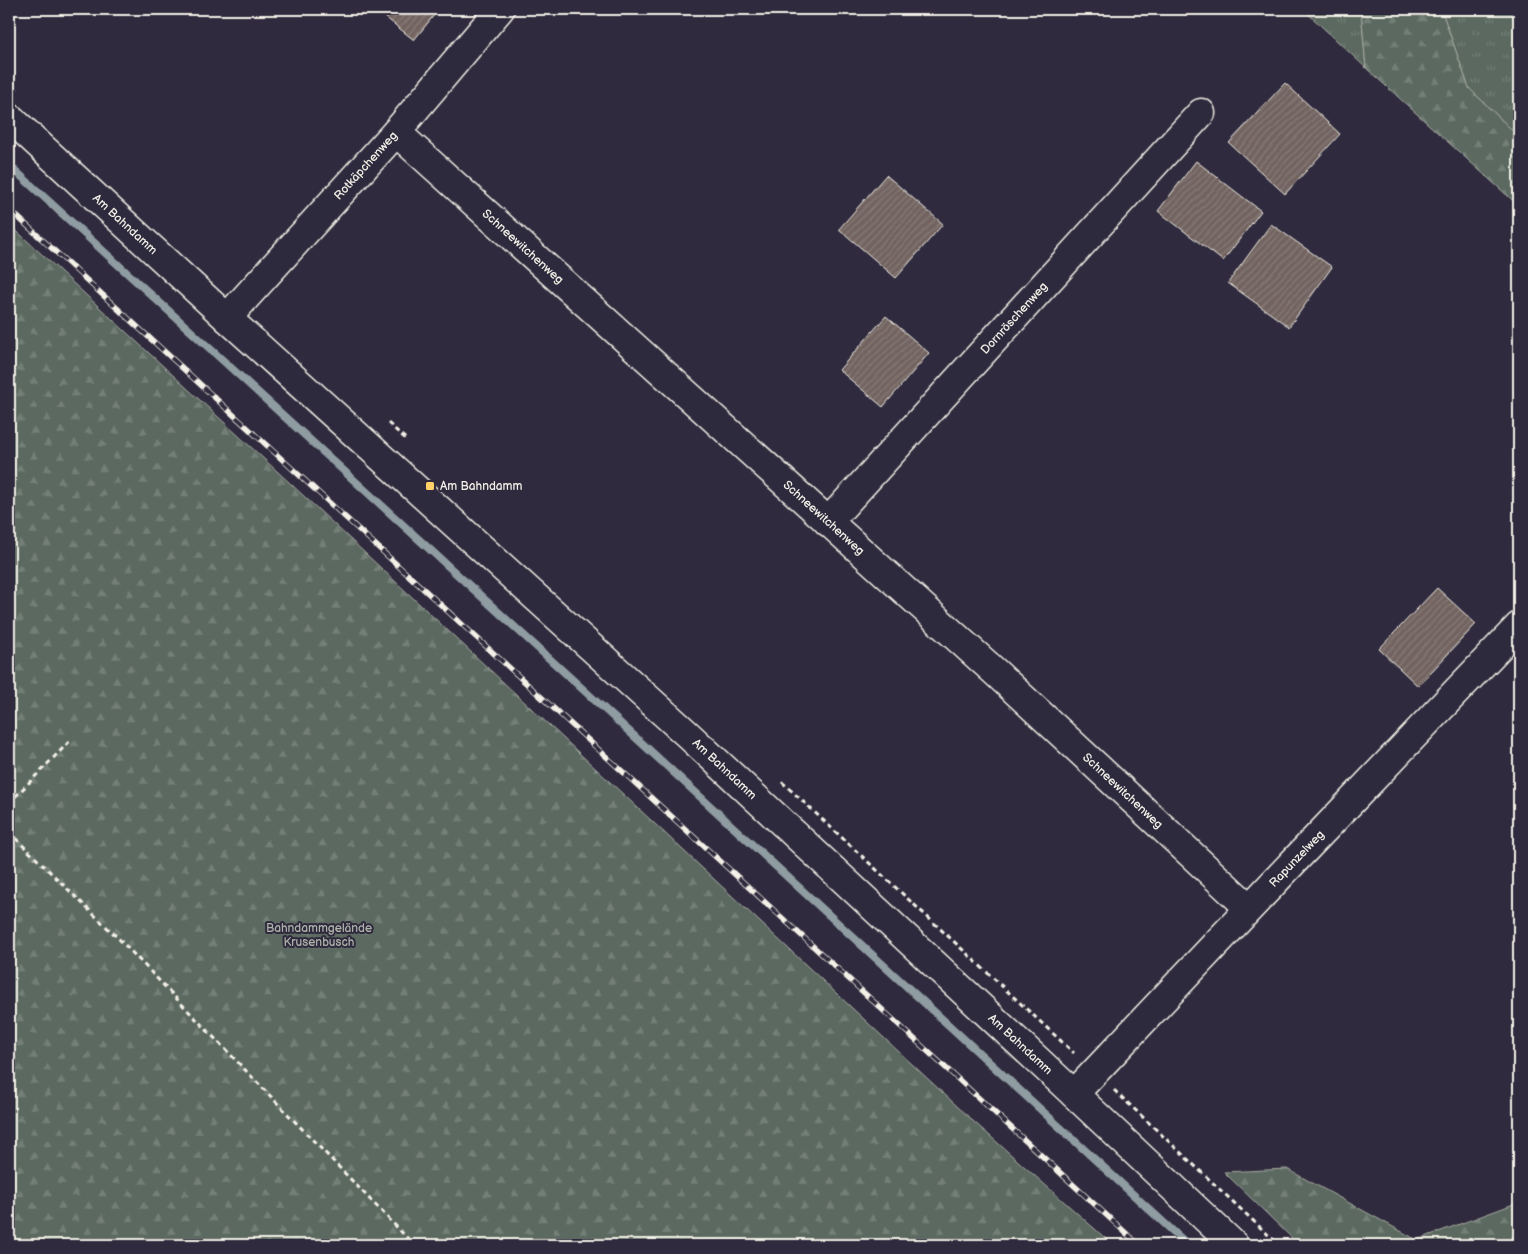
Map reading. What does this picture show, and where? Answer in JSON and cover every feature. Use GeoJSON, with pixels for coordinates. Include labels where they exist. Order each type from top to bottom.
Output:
{"type":"FeatureCollection","features":[{"type":"Feature","properties":{"kind":"street","name":"Rotkäpchenweg"},"geometry":{"type":"LineString","coordinates":[[227,318],[396,132],[500,9]]}},
{"type":"Feature","properties":{"kind":"street","name":"Dornröschenweg"},"geometry":{"type":"LineString","coordinates":[[828,522],[1201,113]]}},
{"type":"Feature","properties":{"kind":"street","name":"Am Bahndamm"},"geometry":{"type":"LineString","coordinates":[[9,117],[227,318],[693,740],[1234,1245]]}},
{"type":"Feature","properties":{"kind":"street","name":"Schneewitchenweg"},"geometry":{"type":"LineString","coordinates":[[396,132],[994,671],[1250,908]]}},
{"type":"Feature","properties":{"kind":"street","name":"Rapunzelweg"},"geometry":{"type":"LineString","coordinates":[[1074,1094],[1519,626]]}},
{"type":"Feature","properties":{"kind":"path"},"geometry":{"type":"LineString","coordinates":[[9,803],[71,740]]}},
{"type":"Feature","properties":{"kind":"path"},"geometry":{"type":"LineString","coordinates":[[9,832],[120,940],[414,1245]]}},
{"type":"Feature","properties":{"kind":"green space"},"geometry":{"type":"Polygon","coordinates":[[[1303,9],[1361,9],[1366,68],[1303,9]]]}},
{"type":"Feature","properties":{"kind":"green space"},"geometry":{"type":"Polygon","coordinates":[[[1361,9],[1441,9],[1469,88],[1519,137],[1519,206],[1366,68],[1361,9]]]}},
{"type":"Feature","properties":{"kind":"green space"},"geometry":{"type":"Polygon","coordinates":[[[1441,9],[1519,9],[1519,137],[1469,88],[1441,9]]]}},
{"type":"Feature","properties":{"kind":"green space","name":"Bahndammgelände Krusenbusch"},"geometry":{"type":"Polygon","coordinates":[[[9,224],[291,484],[973,1121],[1113,1245],[9,1245],[9,224]]]}},
{"type":"Feature","properties":{"kind":"green space"},"geometry":{"type":"Polygon","coordinates":[[[1287,1169],[1417,1240],[1519,1202],[1519,1245],[1299,1245],[1224,1172],[1287,1169]]]}},
{"type":"Feature","properties":{"kind":"building"},"geometry":{"type":"Polygon","coordinates":[[[375,9],[439,9],[414,40],[375,9]]]}},
{"type":"Feature","properties":{"kind":"building"},"geometry":{"type":"Polygon","coordinates":[[[1285,83],[1340,134],[1285,194],[1229,143],[1285,83]]]}},
{"type":"Feature","properties":{"kind":"building"},"geometry":{"type":"Polygon","coordinates":[[[1196,161],[1261,211],[1223,261],[1158,211],[1196,161]]]}},
{"type":"Feature","properties":{"kind":"building"},"geometry":{"type":"Polygon","coordinates":[[[886,175],[943,224],[896,278],[839,229],[886,175]]]}},
{"type":"Feature","properties":{"kind":"building"},"geometry":{"type":"Polygon","coordinates":[[[1271,224],[1332,267],[1289,327],[1228,283],[1271,224]]]}},
{"type":"Feature","properties":{"kind":"building"},"geometry":{"type":"Polygon","coordinates":[[[886,316],[929,353],[883,407],[839,370],[886,316]]]}},
{"type":"Feature","properties":{"kind":"building"},"geometry":{"type":"Polygon","coordinates":[[[1437,588],[1476,624],[1418,686],[1379,649],[1437,588]]]}},
{"type":"Feature","properties":{"kind":"waterway"},"geometry":{"type":"LineString","coordinates":[[9,165],[1188,1245]]}},
{"type":"Feature","properties":{"kind":"railway"},"geometry":{"type":"LineString","coordinates":[[9,209],[1139,1245]]}},
{"type":"Feature","properties":{"kind":"place","name":"Am Bahndamm"},"geometry":{"type":"Point","coordinates":[430,486]}}]}
